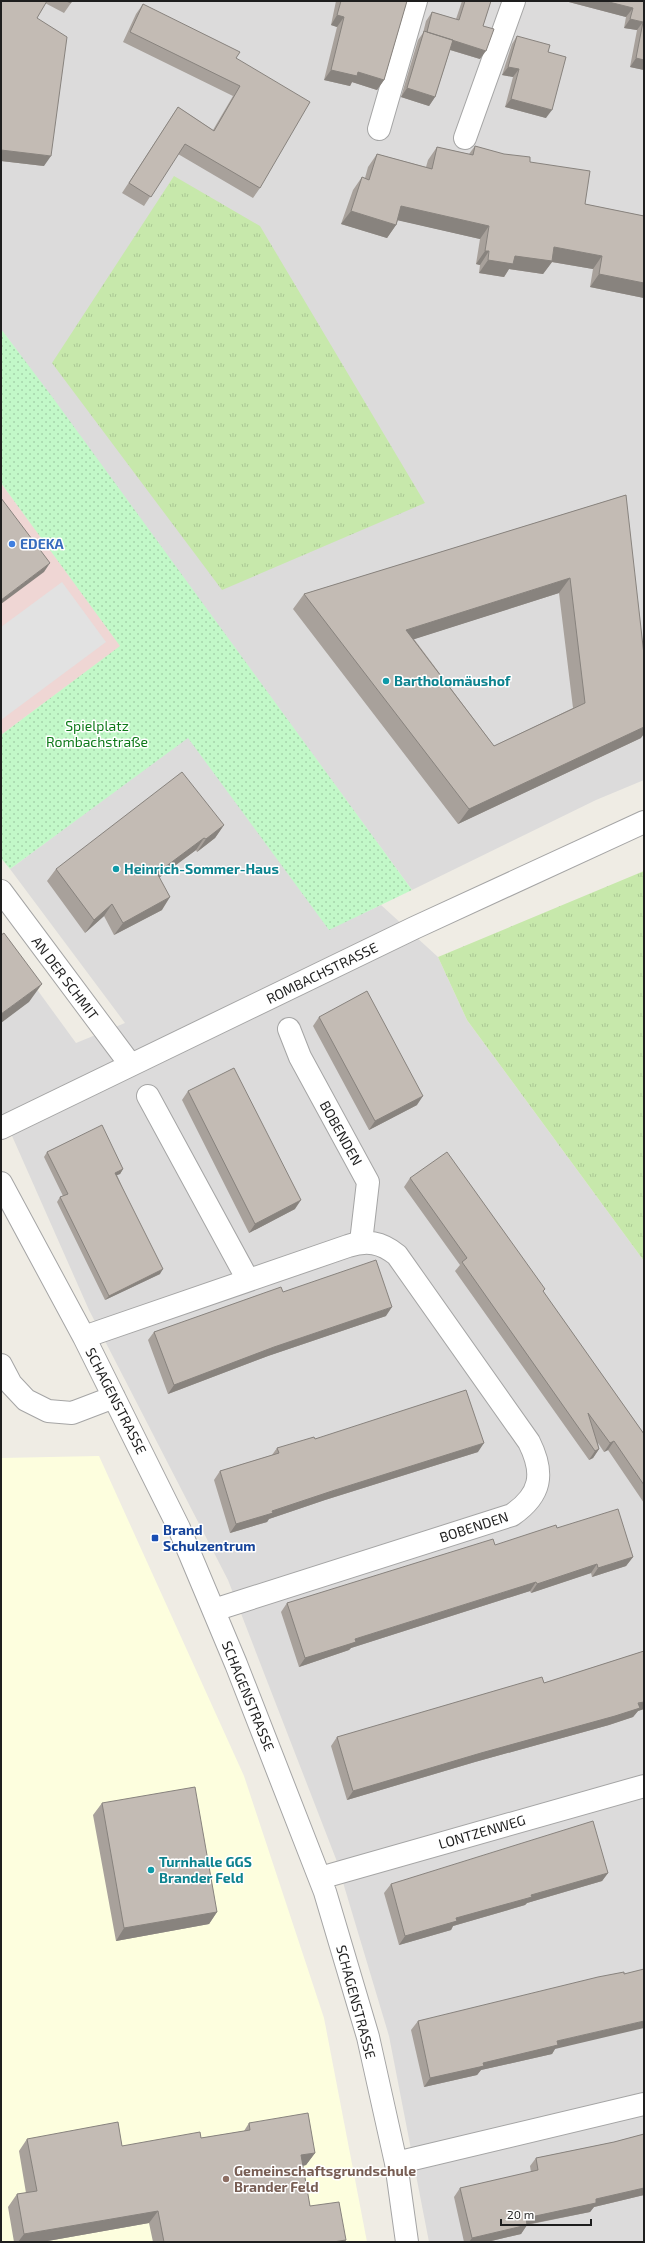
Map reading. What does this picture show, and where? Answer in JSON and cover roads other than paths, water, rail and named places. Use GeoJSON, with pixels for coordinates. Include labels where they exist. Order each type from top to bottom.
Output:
{"type":"FeatureCollection","features":[{"type":"Feature","properties":{"kind":"street"},"geometry":{"type":"LineString","coordinates":[[379,128],[416,1]]}},
{"type":"Feature","properties":{"kind":"street"},"geometry":{"type":"LineString","coordinates":[[465,138],[514,1]]}},
{"type":"Feature","properties":{"kind":"street","name":"ROMBACHSTRASSE"},"geometry":{"type":"LineString","coordinates":[[1,1128],[130,1064],[644,822]]}},
{"type":"Feature","properties":{"kind":"street","name":"AN DER SCHMIT"},"geometry":{"type":"LineString","coordinates":[[1,891],[130,1064]]}},
{"type":"Feature","properties":{"kind":"street","name":"BOBENDEN"},"geometry":{"type":"LineString","coordinates":[[289,1029],[300,1057],[368,1182],[361,1242]]}},
{"type":"Feature","properties":{"kind":"street"},"geometry":{"type":"LineString","coordinates":[[148,1096],[248,1280]]}},
{"type":"Feature","properties":{"kind":"street","name":"SCHAGENSTRASSE"},"geometry":{"type":"LineString","coordinates":[[1,1183],[84,1337],[179,1528],[214,1610],[320,1878],[368,2037],[396,2163],[407,2242]]}},
{"type":"Feature","properties":{"kind":"street","name":"BOBENDEN"},"geometry":{"type":"LineString","coordinates":[[84,1337],[361,1242],[374,1242],[387,1247],[397,1255],[529,1442],[537,1457],[539,1473],[534,1493],[529,1501],[512,1515],[214,1610]]}},
{"type":"Feature","properties":{"kind":"street"},"geometry":{"type":"LineString","coordinates":[[1,1365],[11,1384],[26,1400],[48,1411],[72,1413],[114,1397]]}},
{"type":"Feature","properties":{"kind":"street","name":"LONTZENWEG"},"geometry":{"type":"LineString","coordinates":[[320,1878],[644,1786]]}},
{"type":"Feature","properties":{"kind":"street"},"geometry":{"type":"LineString","coordinates":[[396,2163],[644,2104]]}},
{"type":"Feature","properties":{"kind":"place","name":"EDEKA"},"geometry":{"type":"Point","coordinates":[12,544]}},
{"type":"Feature","properties":{"kind":"place","name":"Bartholomäushof"},"geometry":{"type":"Point","coordinates":[386,681]}},
{"type":"Feature","properties":{"kind":"place","name":"Heinrich-Sommer-Haus"},"geometry":{"type":"Point","coordinates":[116,869]}},
{"type":"Feature","properties":{"kind":"place","name":"Brand Schulzentrum"},"geometry":{"type":"Point","coordinates":[155,1538]}},
{"type":"Feature","properties":{"kind":"place","name":"Turnhalle GGS Brander Feld"},"geometry":{"type":"Point","coordinates":[151,1870]}},
{"type":"Feature","properties":{"kind":"place","name":"Gemeinschaftsgrundschule Brander Feld"},"geometry":{"type":"Point","coordinates":[226,2179]}},
{"type":"Feature","properties":{"kind":"park label","name":"Spielplatz Rombachstraße"},"geometry":{"type":"Point","coordinates":[97,734]}}]}
